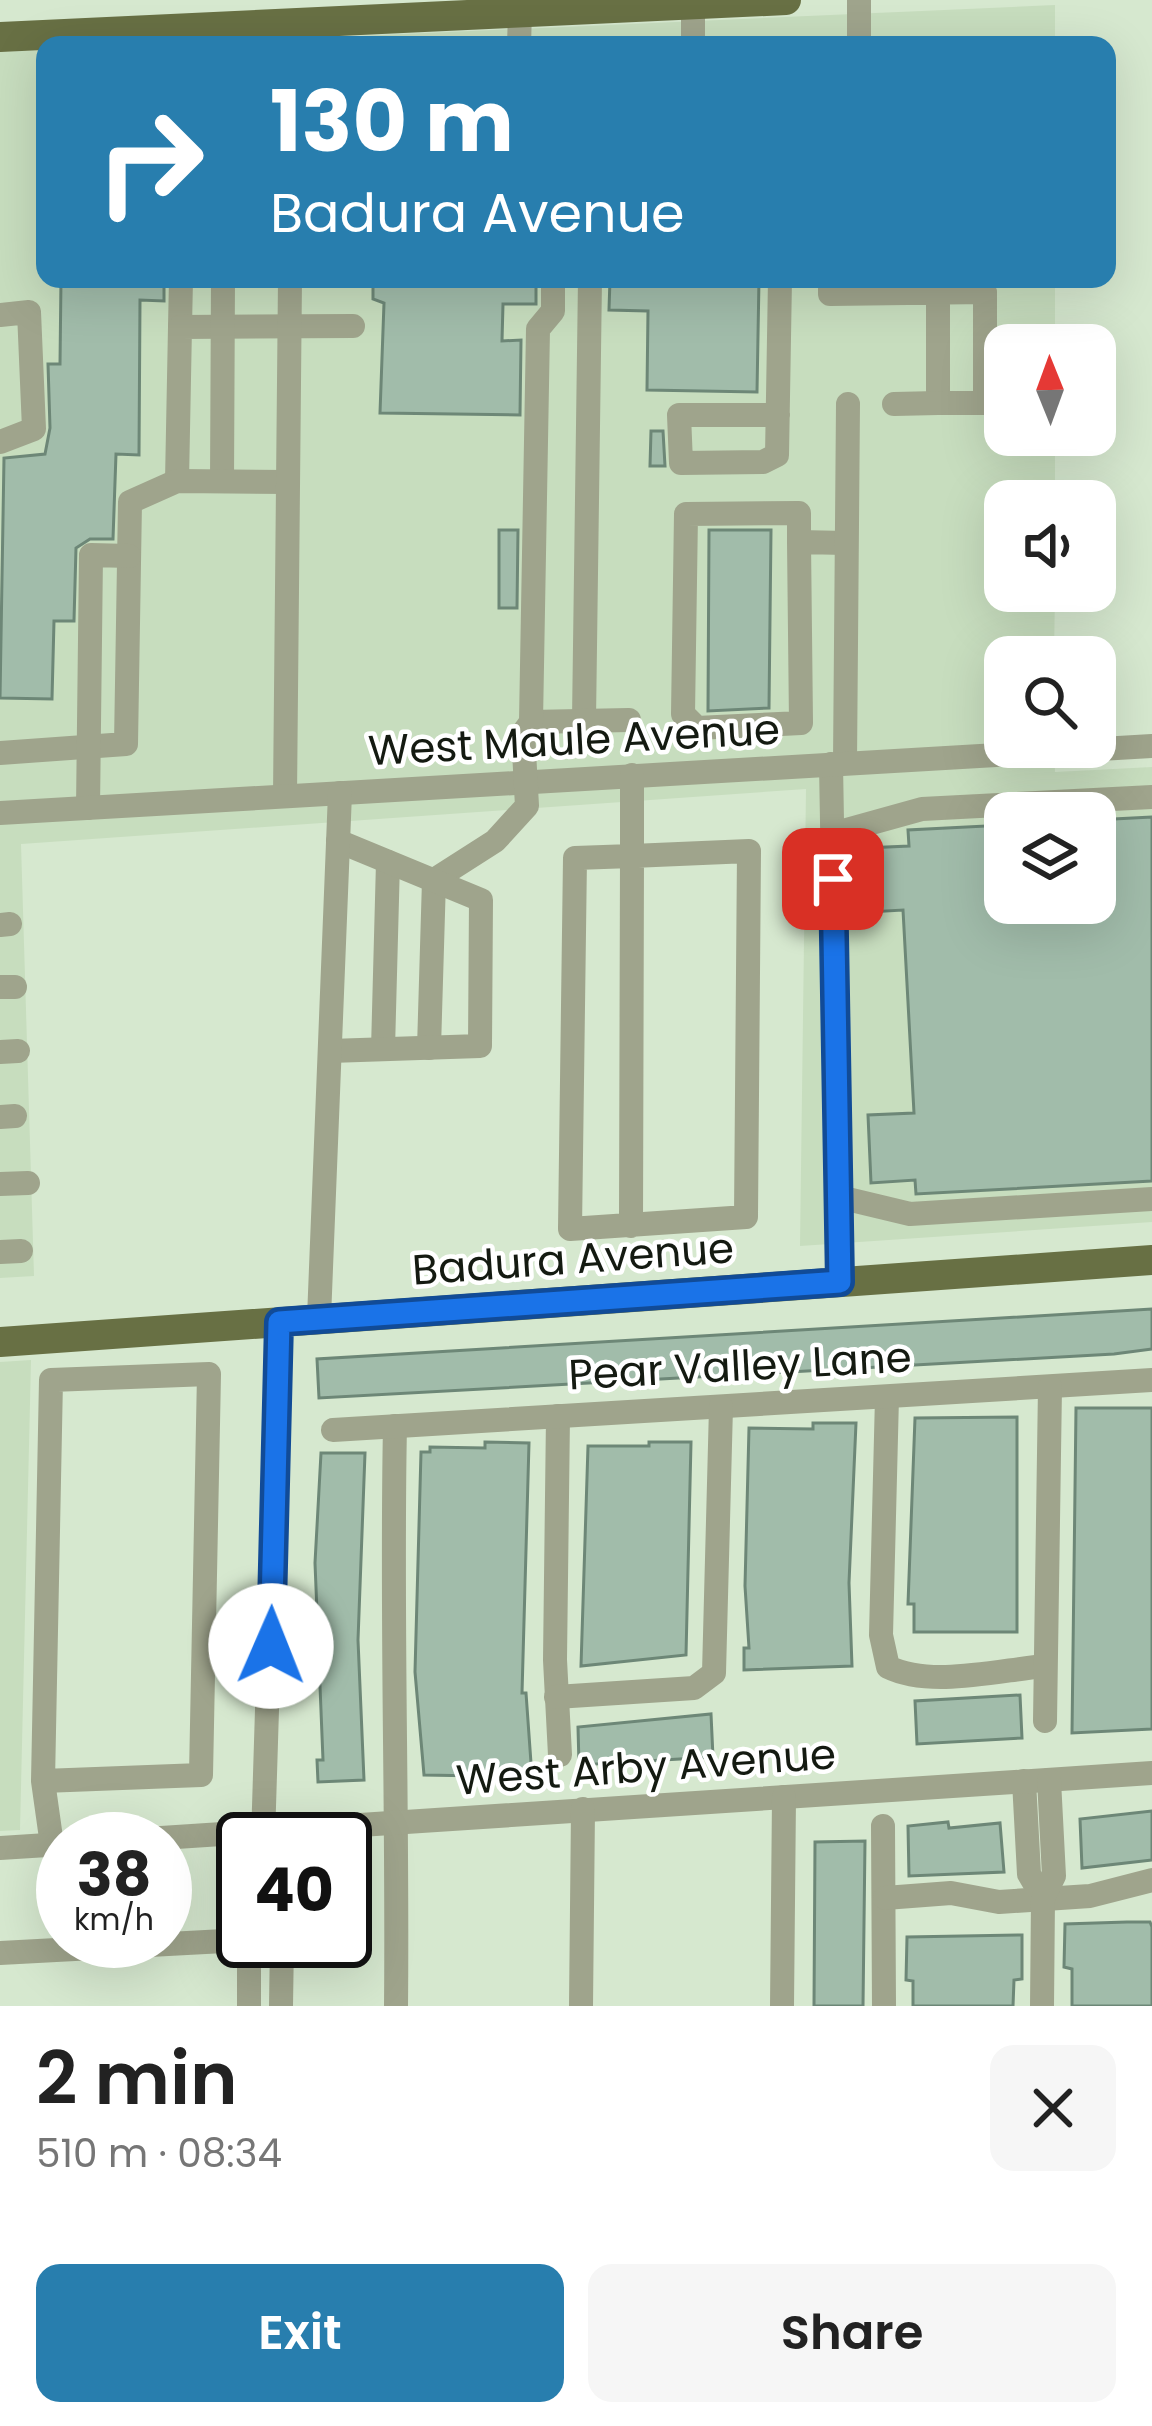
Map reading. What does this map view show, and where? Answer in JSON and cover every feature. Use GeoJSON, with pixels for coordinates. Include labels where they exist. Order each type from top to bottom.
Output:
{"type":"FeatureCollection","features":[{"type":"Feature","properties":{"kind":"main road"},"geometry":{"type":"LineString","coordinates":[[73,36],[292,33],[520,12],[786,0]]}},
{"type":"Feature","properties":{"kind":"main road"},"geometry":{"type":"LineString","coordinates":[[0,37],[36,37]]}},
{"type":"Feature","properties":{"kind":"main road","name":"Badura Avenue"},"geometry":{"type":"LineString","coordinates":[[0,1342],[1152,1260]]}},
{"type":"Feature","properties":{"kind":"street"},"geometry":{"type":"LineString","coordinates":[[859,36],[860,0]]}},
{"type":"Feature","properties":{"kind":"street"},"geometry":{"type":"LineString","coordinates":[[693,4],[693,36]]}},
{"type":"Feature","properties":{"kind":"street"},"geometry":{"type":"LineString","coordinates":[[519,36],[520,12]]}},
{"type":"Feature","properties":{"kind":"street"},"geometry":{"type":"LineString","coordinates":[[177,481],[181,288]]}},
{"type":"Feature","properties":{"kind":"street"},"geometry":{"type":"LineString","coordinates":[[222,481],[223,288]]}},
{"type":"Feature","properties":{"kind":"street"},"geometry":{"type":"LineString","coordinates":[[286,796],[290,288]]}},
{"type":"Feature","properties":{"kind":"street"},"geometry":{"type":"LineString","coordinates":[[434,880],[518,821],[526,806],[523,733],[531,722],[538,329],[553,311],[554,288]]}},
{"type":"Feature","properties":{"kind":"street"},"geometry":{"type":"LineString","coordinates":[[584,720],[590,288]]}},
{"type":"Feature","properties":{"kind":"street"},"geometry":{"type":"LineString","coordinates":[[778,416],[780,288]]}},
{"type":"Feature","properties":{"kind":"street"},"geometry":{"type":"LineString","coordinates":[[830,288],[830,294],[985,292],[985,403],[894,404]]}},
{"type":"Feature","properties":{"kind":"street"},"geometry":{"type":"LineString","coordinates":[[938,292],[938,403]]}},
{"type":"Feature","properties":{"kind":"street"},"geometry":{"type":"LineString","coordinates":[[0,315],[29,312],[34,429],[0,442]]}},
{"type":"Feature","properties":{"kind":"street"},"geometry":{"type":"LineString","coordinates":[[180,327],[353,326]]}},
{"type":"Feature","properties":{"kind":"street"},"geometry":{"type":"LineString","coordinates":[[840,1282],[832,833],[846,688],[848,404]]}},
{"type":"Feature","properties":{"kind":"street"},"geometry":{"type":"LineString","coordinates":[[0,753],[126,744],[130,502],[177,481],[288,482]]}},
{"type":"Feature","properties":{"kind":"street"},"geometry":{"type":"LineString","coordinates":[[799,513],[799,542],[801,723],[697,728],[683,714],[686,514],[799,513]]}},
{"type":"Feature","properties":{"kind":"street"},"geometry":{"type":"LineString","coordinates":[[799,542],[846,543]]}},
{"type":"Feature","properties":{"kind":"street"},"geometry":{"type":"LineString","coordinates":[[88,808],[85,747],[90,731],[92,555],[129,556]]}},
{"type":"Feature","properties":{"kind":"street"},"geometry":{"type":"LineString","coordinates":[[801,688],[846,688]]}},
{"type":"Feature","properties":{"kind":"street"},"geometry":{"type":"LineString","coordinates":[[531,722],[629,720]]}},
{"type":"Feature","properties":{"kind":"street","name":"West Maule Avenue"},"geometry":{"type":"LineString","coordinates":[[0,814],[1152,746]]}},
{"type":"Feature","properties":{"kind":"street"},"geometry":{"type":"LineString","coordinates":[[631,1226],[632,775]]}},
{"type":"Feature","properties":{"kind":"street"},"geometry":{"type":"LineString","coordinates":[[319,1318],[340,793]]}},
{"type":"Feature","properties":{"kind":"street"},"geometry":{"type":"LineString","coordinates":[[832,833],[922,809],[1152,797]]}},
{"type":"Feature","properties":{"kind":"street"},"geometry":{"type":"LineString","coordinates":[[330,1051],[480,1046],[481,900],[338,841]]}},
{"type":"Feature","properties":{"kind":"street"},"geometry":{"type":"LineString","coordinates":[[749,851],[746,1217],[570,1229],[575,858],[632,856],[749,851]]}},
{"type":"Feature","properties":{"kind":"street"},"geometry":{"type":"LineString","coordinates":[[383,1049],[388,862]]}},
{"type":"Feature","properties":{"kind":"street"},"geometry":{"type":"LineString","coordinates":[[429,1048],[434,880]]}},
{"type":"Feature","properties":{"kind":"street"},"geometry":{"type":"LineString","coordinates":[[0,1184],[28,1183]]}},
{"type":"Feature","properties":{"kind":"street"},"geometry":{"type":"LineString","coordinates":[[839,1197],[910,1214],[1152,1199]]}},
{"type":"Feature","properties":{"kind":"street"},"geometry":{"type":"LineString","coordinates":[[267,1812],[279,1322]]}},
{"type":"Feature","properties":{"kind":"street"},"geometry":{"type":"LineString","coordinates":[[51,1338],[44,1781],[51,1812]]}},
{"type":"Feature","properties":{"kind":"street"},"geometry":{"type":"LineString","coordinates":[[44,1781],[201,1775],[209,1374],[51,1380]]}},
{"type":"Feature","properties":{"kind":"street","name":"Pear Valley Lane"},"geometry":{"type":"LineString","coordinates":[[333,1430],[1152,1380]]}},
{"type":"Feature","properties":{"kind":"street"},"geometry":{"type":"LineString","coordinates":[[1045,1720],[1050,1387]]}},
{"type":"Feature","properties":{"kind":"street"},"geometry":{"type":"LineString","coordinates":[[886,1397],[881,1635],[888,1667],[905,1675],[928,1675],[1045,1666]]}},
{"type":"Feature","properties":{"kind":"street"},"geometry":{"type":"LineString","coordinates":[[556,1697],[694,1688],[706,1682],[718,1663],[721,1407]]}},
{"type":"Feature","properties":{"kind":"street"},"geometry":{"type":"LineString","coordinates":[[559,1416],[556,1697],[560,1754]]}},
{"type":"Feature","properties":{"kind":"street"},"geometry":{"type":"LineString","coordinates":[[395,1426],[391,1636],[398,1822],[395,2006]]}},
{"type":"Feature","properties":{"kind":"street","name":"West Arby Avenue"},"geometry":{"type":"LineString","coordinates":[[372,1825],[1152,1773]]}},
{"type":"Feature","properties":{"kind":"street"},"geometry":{"type":"LineString","coordinates":[[1037,1781],[1040,1846],[1054,1876],[1043,1898],[1042,2006]]}},
{"type":"Feature","properties":{"kind":"street"},"geometry":{"type":"LineString","coordinates":[[782,2006],[784,1797]]}},
{"type":"Feature","properties":{"kind":"street"},"geometry":{"type":"LineString","coordinates":[[581,2006],[584,1809]]}},
{"type":"Feature","properties":{"kind":"street"},"geometry":{"type":"LineString","coordinates":[[883,1826],[884,2006]]}},
{"type":"Feature","properties":{"kind":"street"},"geometry":{"type":"LineString","coordinates":[[0,1848],[36,1846]]}},
{"type":"Feature","properties":{"kind":"street"},"geometry":{"type":"LineString","coordinates":[[885,1898],[951,1893],[986,1902],[1090,1896],[1152,1880]]}},
{"type":"Feature","properties":{"kind":"street"},"geometry":{"type":"LineString","coordinates":[[0,1953],[216,1942]]}},
{"type":"Feature","properties":{"kind":"street"},"geometry":{"type":"LineString","coordinates":[[247,1968],[249,2006]]}},
{"type":"Feature","properties":{"kind":"street"},"geometry":{"type":"LineString","coordinates":[[281,2006],[282,1968]]}},
{"type":"Feature","properties":{"kind":"shaded area"},"geometry":{"type":"Polygon","coordinates":[[[1055,5],[1055,36],[361,36],[1055,5]]]}},
{"type":"Feature","properties":{"kind":"shaded area"},"geometry":{"type":"Polygon","coordinates":[[[36,50],[36,288],[1055,288],[1055,324],[984,324],[984,456],[1055,456],[1055,480],[984,480],[984,612],[1055,612],[1054,636],[984,636],[984,768],[1055,768],[1055,772],[1152,767],[1152,1222],[800,1246],[806,789],[21,844],[34,1276],[0,1278],[0,52],[36,50]]]}},
{"type":"Feature","properties":{"kind":"shaded area"},"geometry":{"type":"Polygon","coordinates":[[[31,1360],[20,1830],[0,1831],[0,1362],[31,1360]]]}},
{"type":"Feature","properties":{"kind":"building"},"geometry":{"type":"Polygon","coordinates":[[[61,288],[164,288],[164,301],[140,300],[139,455],[116,454],[113,539],[90,539],[76,548],[74,621],[54,621],[52,699],[0,698],[4,458],[45,454],[50,428],[48,364],[60,364],[61,288]]]}},
{"type":"Feature","properties":{"kind":"building"},"geometry":{"type":"Polygon","coordinates":[[[373,288],[536,288],[536,304],[503,304],[502,341],[521,340],[520,415],[380,413],[384,303],[373,299],[373,288]]]}},
{"type":"Feature","properties":{"kind":"building"},"geometry":{"type":"Polygon","coordinates":[[[610,288],[759,288],[757,392],[647,390],[648,311],[609,310],[610,288]]]}},
{"type":"Feature","properties":{"kind":"building"},"geometry":{"type":"Polygon","coordinates":[[[651,431],[663,431],[665,466],[650,466],[651,431]]]}},
{"type":"Feature","properties":{"kind":"building"},"geometry":{"type":"Polygon","coordinates":[[[499,530],[518,530],[517,608],[499,608],[499,530]]]}},
{"type":"Feature","properties":{"kind":"building"},"geometry":{"type":"Polygon","coordinates":[[[709,530],[771,530],[769,708],[708,711],[709,530]]]}},
{"type":"Feature","properties":{"kind":"building"},"geometry":{"type":"Polygon","coordinates":[[[1152,817],[1152,1181],[916,1194],[915,1180],[871,1183],[868,1115],[914,1113],[903,910],[869,912],[865,848],[909,846],[908,830],[984,826],[984,924],[1116,924],[1116,819],[1152,817]]]}},
{"type":"Feature","properties":{"kind":"building"},"geometry":{"type":"Polygon","coordinates":[[[1152,1309],[1152,1349],[1114,1354],[319,1398],[317,1359],[1152,1309]]]}},
{"type":"Feature","properties":{"kind":"building"},"geometry":{"type":"Polygon","coordinates":[[[1076,1408],[1152,1408],[1152,1729],[1072,1733],[1076,1408]]]}},
{"type":"Feature","properties":{"kind":"building"},"geometry":{"type":"Polygon","coordinates":[[[1017,1417],[1017,1632],[914,1632],[914,1604],[908,1604],[915,1418],[1017,1417]]]}},
{"type":"Feature","properties":{"kind":"building"},"geometry":{"type":"Polygon","coordinates":[[[813,1423],[856,1423],[849,1583],[852,1666],[744,1670],[744,1648],[749,1648],[745,1586],[749,1428],[813,1429],[813,1423]]]}},
{"type":"Feature","properties":{"kind":"building"},"geometry":{"type":"Polygon","coordinates":[[[485,1442],[529,1443],[522,1693],[526,1693],[532,1777],[424,1775],[415,1672],[421,1452],[430,1452],[430,1447],[485,1448],[485,1442]]]}},
{"type":"Feature","properties":{"kind":"building"},"geometry":{"type":"Polygon","coordinates":[[[649,1442],[691,1442],[686,1655],[581,1666],[588,1446],[649,1446],[649,1442]]]}},
{"type":"Feature","properties":{"kind":"building"},"geometry":{"type":"Polygon","coordinates":[[[321,1453],[365,1453],[358,1640],[364,1780],[318,1782],[317,1760],[323,1760],[315,1563],[321,1453]]]}},
{"type":"Feature","properties":{"kind":"building"},"geometry":{"type":"Polygon","coordinates":[[[1020,1695],[1022,1738],[917,1744],[915,1701],[1020,1695]]]}},
{"type":"Feature","properties":{"kind":"building"},"geometry":{"type":"Polygon","coordinates":[[[711,1714],[713,1757],[579,1765],[578,1727],[711,1714]]]}},
{"type":"Feature","properties":{"kind":"building"},"geometry":{"type":"Polygon","coordinates":[[[1152,1811],[1152,1860],[1082,1868],[1080,1819],[1152,1811]]]}},
{"type":"Feature","properties":{"kind":"building"},"geometry":{"type":"Polygon","coordinates":[[[948,1822],[949,1828],[1000,1823],[1004,1872],[909,1876],[908,1826],[948,1822]]]}},
{"type":"Feature","properties":{"kind":"building"},"geometry":{"type":"Polygon","coordinates":[[[865,1841],[863,2006],[814,2006],[815,1842],[865,1841]]]}},
{"type":"Feature","properties":{"kind":"building"},"geometry":{"type":"Polygon","coordinates":[[[1150,1922],[1152,2006],[1072,2006],[1072,1969],[1064,1967],[1065,1924],[1150,1922]]]}},
{"type":"Feature","properties":{"kind":"building"},"geometry":{"type":"Polygon","coordinates":[[[1022,1935],[1022,1979],[1014,1980],[1013,2006],[913,2006],[913,1981],[906,1980],[907,1937],[1022,1935]]]}},
{"type":"Feature","properties":{"kind":"route"},"geometry":{"type":"LineString","coordinates":[[271,1646],[279,1322],[840,1282],[833,879]]}}]}
